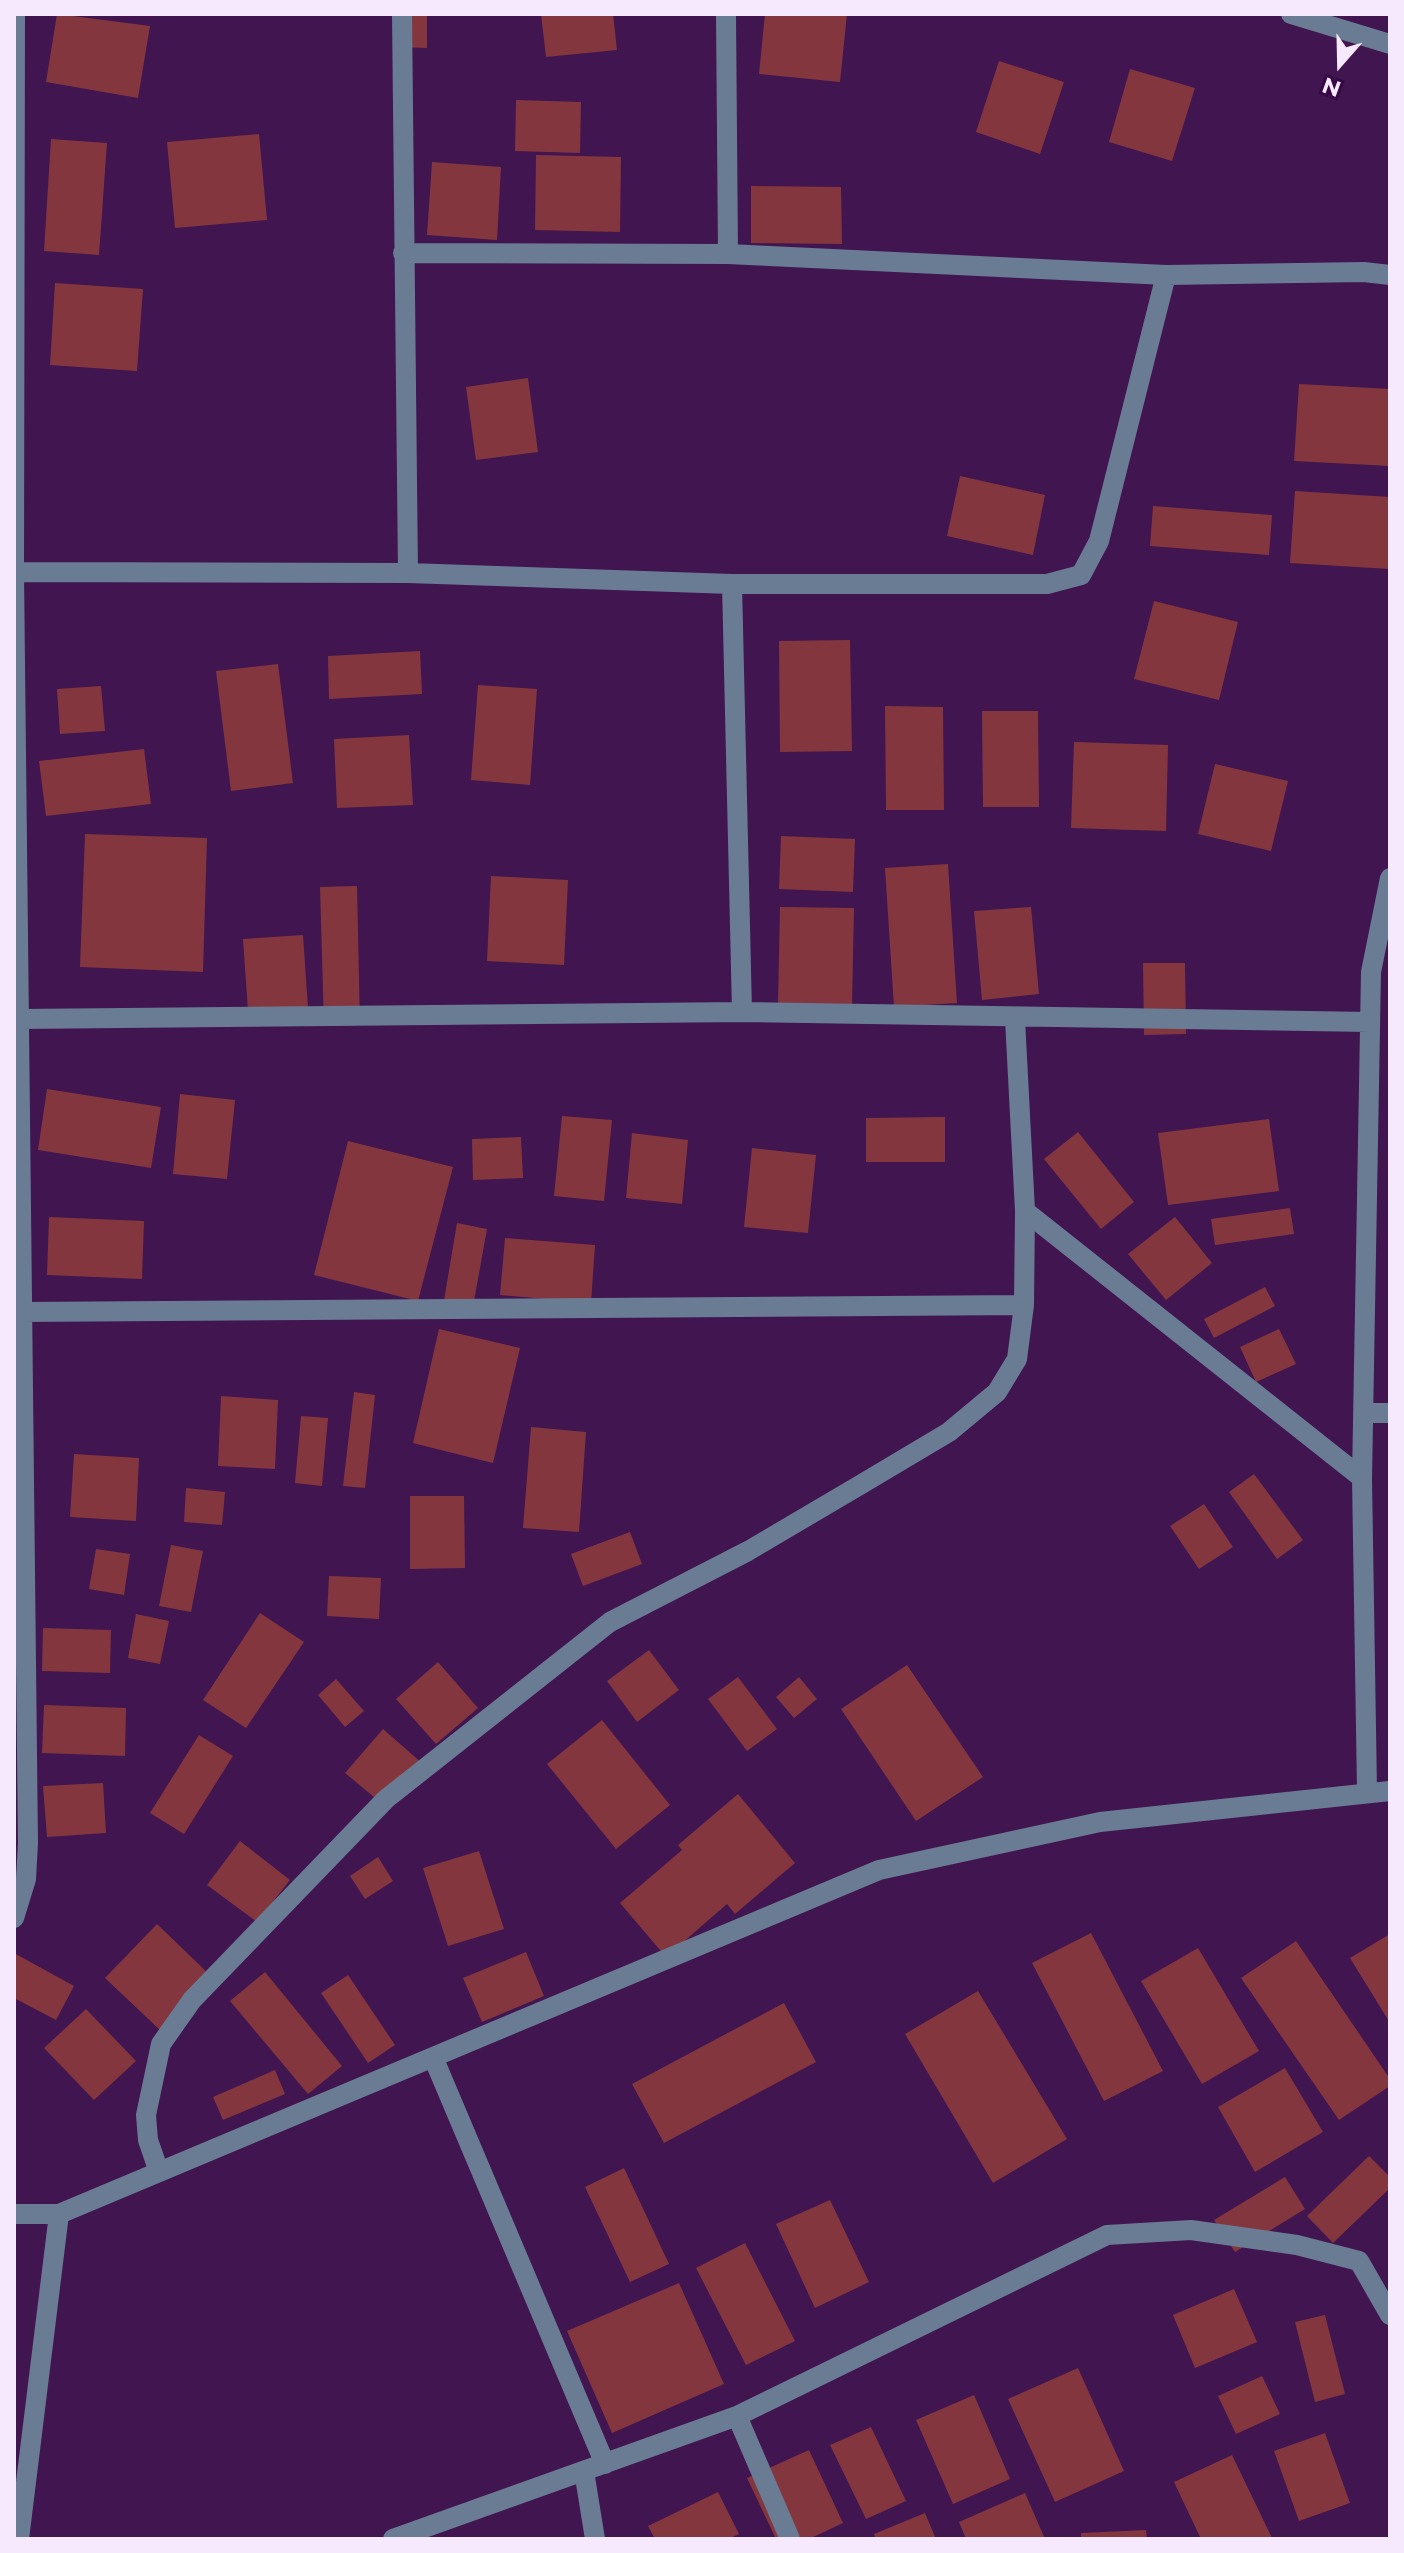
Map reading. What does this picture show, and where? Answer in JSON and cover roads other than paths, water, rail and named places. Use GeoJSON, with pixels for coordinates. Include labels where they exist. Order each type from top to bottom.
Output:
{"type":"FeatureCollection","features":[{"type":"Feature","properties":{"kind":"street"},"geometry":{"type":"LineString","coordinates":[[14,1918],[28,1843],[18,1606],[21,1312],[14,572],[15,14]]}},
{"type":"Feature","properties":{"kind":"street"},"geometry":{"type":"LineString","coordinates":[[402,14],[408,573]]}},
{"type":"Feature","properties":{"kind":"street"},"geometry":{"type":"LineString","coordinates":[[726,14],[728,254]]}},
{"type":"Feature","properties":{"kind":"street"},"geometry":{"type":"LineString","coordinates":[[1291,14],[1390,44]]}},
{"type":"Feature","properties":{"kind":"street"},"geometry":{"type":"LineString","coordinates":[[403,253],[728,254],[1166,275],[1364,272],[1390,275]]}},
{"type":"Feature","properties":{"kind":"street"},"geometry":{"type":"LineString","coordinates":[[14,572],[408,573],[732,584],[1047,584],[1081,575],[1099,541],[1166,275]]}},
{"type":"Feature","properties":{"kind":"street"},"geometry":{"type":"LineString","coordinates":[[732,584],[742,1012]]}},
{"type":"Feature","properties":{"kind":"street"},"geometry":{"type":"LineString","coordinates":[[1367,1791],[1362,1478],[1371,972],[1390,878]]}},
{"type":"Feature","properties":{"kind":"street"},"geometry":{"type":"LineString","coordinates":[[20,1019],[742,1012],[1015,1019],[1370,1022]]}},
{"type":"Feature","properties":{"kind":"street"},"geometry":{"type":"LineString","coordinates":[[159,2172],[148,2140],[146,2115],[161,2044],[192,2000],[386,1799],[610,1622],[748,1551],[949,1432],[997,1392],[1017,1359],[1024,1305],[1025,1211],[1015,1019]]}},
{"type":"Feature","properties":{"kind":"street"},"geometry":{"type":"LineString","coordinates":[[1025,1211],[1362,1478]]}},
{"type":"Feature","properties":{"kind":"street"},"geometry":{"type":"LineString","coordinates":[[21,1312],[1024,1305]]}},
{"type":"Feature","properties":{"kind":"street"},"geometry":{"type":"LineString","coordinates":[[1363,1413],[1390,1413]]}},
{"type":"Feature","properties":{"kind":"street"},"geometry":{"type":"LineString","coordinates":[[14,2214],[59,2214],[879,1870],[1100,1822],[1367,1791],[1390,1791]]}},
{"type":"Feature","properties":{"kind":"street"},"geometry":{"type":"LineString","coordinates":[[433,2057],[605,2464]]}},
{"type":"Feature","properties":{"kind":"street"},"geometry":{"type":"LineString","coordinates":[[19,2539],[59,2214]]}},
{"type":"Feature","properties":{"kind":"street"},"geometry":{"type":"LineString","coordinates":[[393,2539],[737,2416],[1107,2235],[1191,2230],[1297,2245],[1359,2261],[1390,2315]]}},
{"type":"Feature","properties":{"kind":"street"},"geometry":{"type":"LineString","coordinates":[[737,2416],[790,2539]]}},
{"type":"Feature","properties":{"kind":"street"},"geometry":{"type":"LineString","coordinates":[[584,2471],[595,2539]]}}]}
